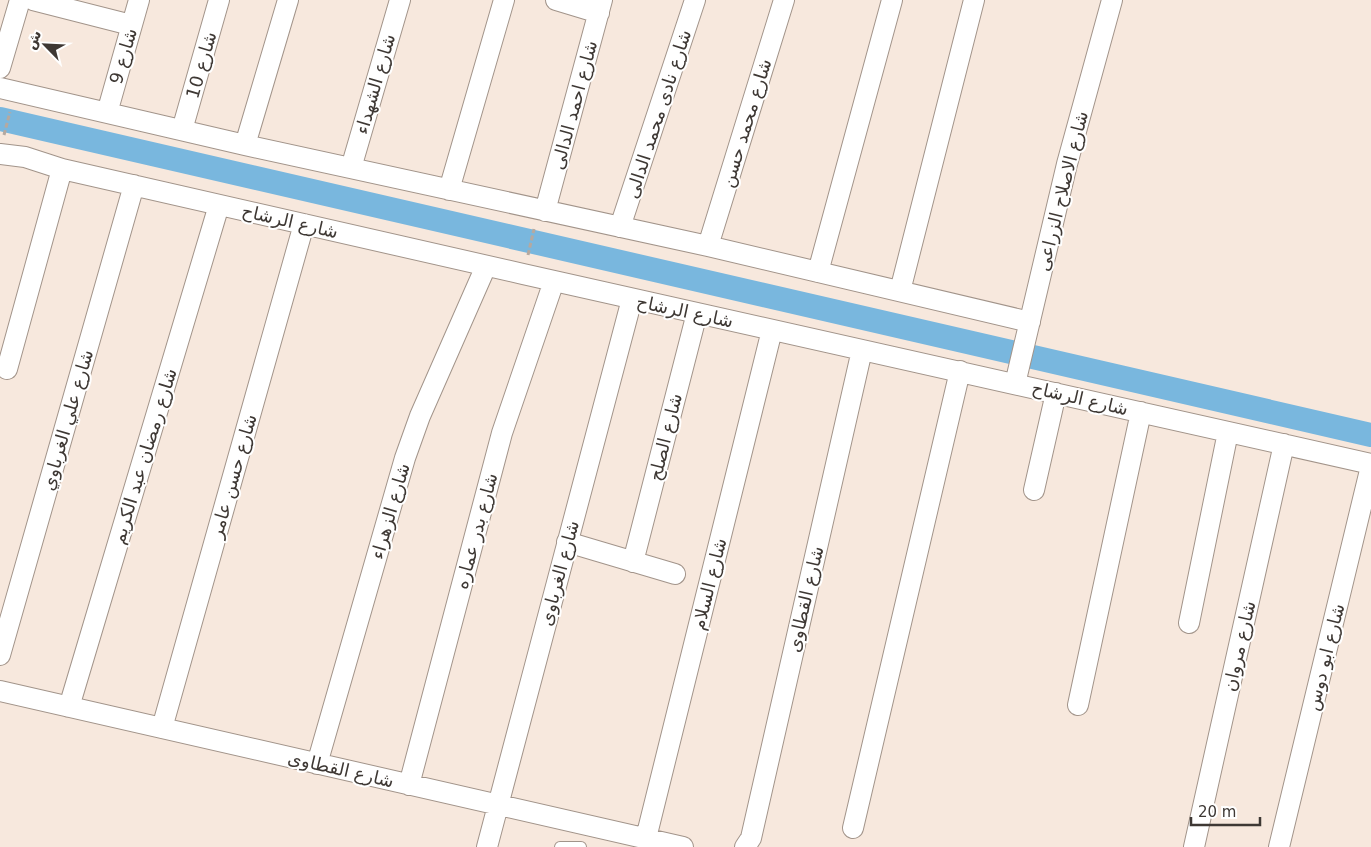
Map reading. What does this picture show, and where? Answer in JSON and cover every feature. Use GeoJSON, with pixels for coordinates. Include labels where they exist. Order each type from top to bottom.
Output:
{"type":"FeatureCollection","features":[{"type":"Feature","properties":{"kind":"street"},"geometry":{"type":"LineString","coordinates":[[0,68],[20,0]]}},
{"type":"Feature","properties":{"kind":"street"},"geometry":{"type":"LineString","coordinates":[[33,0],[132,25]]}},
{"type":"Feature","properties":{"kind":"street","name":"شارع 9"},"geometry":{"type":"LineString","coordinates":[[107,113],[139,0]]}},
{"type":"Feature","properties":{"kind":"street","name":"شارع 10"},"geometry":{"type":"LineString","coordinates":[[182,130],[219,0]]}},
{"type":"Feature","properties":{"kind":"street"},"geometry":{"type":"LineString","coordinates":[[245,145],[288,0]]}},
{"type":"Feature","properties":{"kind":"street","name":"شارع الشهداء"},"geometry":{"type":"LineString","coordinates":[[351,168],[400,0]]}},
{"type":"Feature","properties":{"kind":"street"},"geometry":{"type":"LineString","coordinates":[[449,190],[504,0]]}},
{"type":"Feature","properties":{"kind":"street"},"geometry":{"type":"LineString","coordinates":[[556,0],[601,7]]}},
{"type":"Feature","properties":{"kind":"street","name":"شارع نادى محمد الدالى"},"geometry":{"type":"LineString","coordinates":[[620,227],[695,0]]}},
{"type":"Feature","properties":{"kind":"street","name":"شارع محمد حسن"},"geometry":{"type":"LineString","coordinates":[[708,246],[784,0]]}},
{"type":"Feature","properties":{"kind":"street"},"geometry":{"type":"LineString","coordinates":[[818,272],[892,0]]}},
{"type":"Feature","properties":{"kind":"street"},"geometry":{"type":"LineString","coordinates":[[900,291],[974,0]]}},
{"type":"Feature","properties":{"kind":"street","name":"شارع الاصلاح الزراعى"},"geometry":{"type":"LineString","coordinates":[[1015,384],[1067,164],[1112,0]]}},
{"type":"Feature","properties":{"kind":"street","name":"شارع احمد الدالى"},"geometry":{"type":"LineString","coordinates":[[542,210],[601,7]]}},
{"type":"Feature","properties":{"kind":"street"},"geometry":{"type":"LineString","coordinates":[[8,90],[245,145],[708,246],[1030,322]]}},
{"type":"Feature","properties":{"kind":"street","name":"شارع الرشاح"},"geometry":{"type":"LineString","coordinates":[[1,147],[25,158],[62,169],[1371,465]]}},
{"type":"Feature","properties":{"kind":"street"},"geometry":{"type":"LineString","coordinates":[[6,370],[62,169]]}},
{"type":"Feature","properties":{"kind":"street","name":"شارع علي الغرباوي"},"geometry":{"type":"LineString","coordinates":[[0,655],[134,185]]}},
{"type":"Feature","properties":{"kind":"street","name":"شارع رمضان عبد الكريم"},"geometry":{"type":"LineString","coordinates":[[69,707],[219,205]]}},
{"type":"Feature","properties":{"kind":"street","name":"شارع حسن عامر"},"geometry":{"type":"LineString","coordinates":[[162,728],[304,224]]}},
{"type":"Feature","properties":{"kind":"street","name":"شارع الزهراء"},"geometry":{"type":"LineString","coordinates":[[317,764],[405,458],[420,416],[486,266]]}},
{"type":"Feature","properties":{"kind":"street","name":"شارع بدر عماره"},"geometry":{"type":"LineString","coordinates":[[409,785],[502,433],[554,281]]}},
{"type":"Feature","properties":{"kind":"street","name":"شارع الغرباوى"},"geometry":{"type":"LineString","coordinates":[[487,847],[632,299]]}},
{"type":"Feature","properties":{"kind":"street","name":"شارع الصلح"},"geometry":{"type":"LineString","coordinates":[[633,562],[697,313]]}},
{"type":"Feature","properties":{"kind":"street","name":"شارع السلام"},"geometry":{"type":"LineString","coordinates":[[646,838],[772,330]]}},
{"type":"Feature","properties":{"kind":"street","name":"شارع القطاوى"},"geometry":{"type":"LineString","coordinates":[[745,847],[751,838],[862,350]]}},
{"type":"Feature","properties":{"kind":"street"},"geometry":{"type":"LineString","coordinates":[[853,828],[960,372]]}},
{"type":"Feature","properties":{"kind":"street"},"geometry":{"type":"LineString","coordinates":[[1034,490],[1056,393]]}},
{"type":"Feature","properties":{"kind":"street"},"geometry":{"type":"LineString","coordinates":[[1078,706],[1141,412]]}},
{"type":"Feature","properties":{"kind":"street"},"geometry":{"type":"LineString","coordinates":[[1189,623],[1228,432]]}},
{"type":"Feature","properties":{"kind":"street","name":"شارع مروان"},"geometry":{"type":"LineString","coordinates":[[1194,847],[1284,444]]}},
{"type":"Feature","properties":{"kind":"street","name":"شارع ابو دوس"},"geometry":{"type":"LineString","coordinates":[[1279,847],[1371,465]]}},
{"type":"Feature","properties":{"kind":"street"},"geometry":{"type":"LineString","coordinates":[[567,542],[675,574]]}},
{"type":"Feature","properties":{"kind":"street","name":"شارع القطاوى"},"geometry":{"type":"LineString","coordinates":[[0,691],[683,847]]}},
{"type":"Feature","properties":{"kind":"lane"},"geometry":{"type":"LineString","coordinates":[[560,847],[581,847]]}},
{"type":"Feature","properties":{"kind":"path"},"geometry":{"type":"LineString","coordinates":[[1,147],[8,90]]}},
{"type":"Feature","properties":{"kind":"path"},"geometry":{"type":"LineString","coordinates":[[523,274],[542,210]]}},
{"type":"Feature","properties":{"kind":"waterway"},"geometry":{"type":"LineString","coordinates":[[0,119],[1371,435]]}}]}
